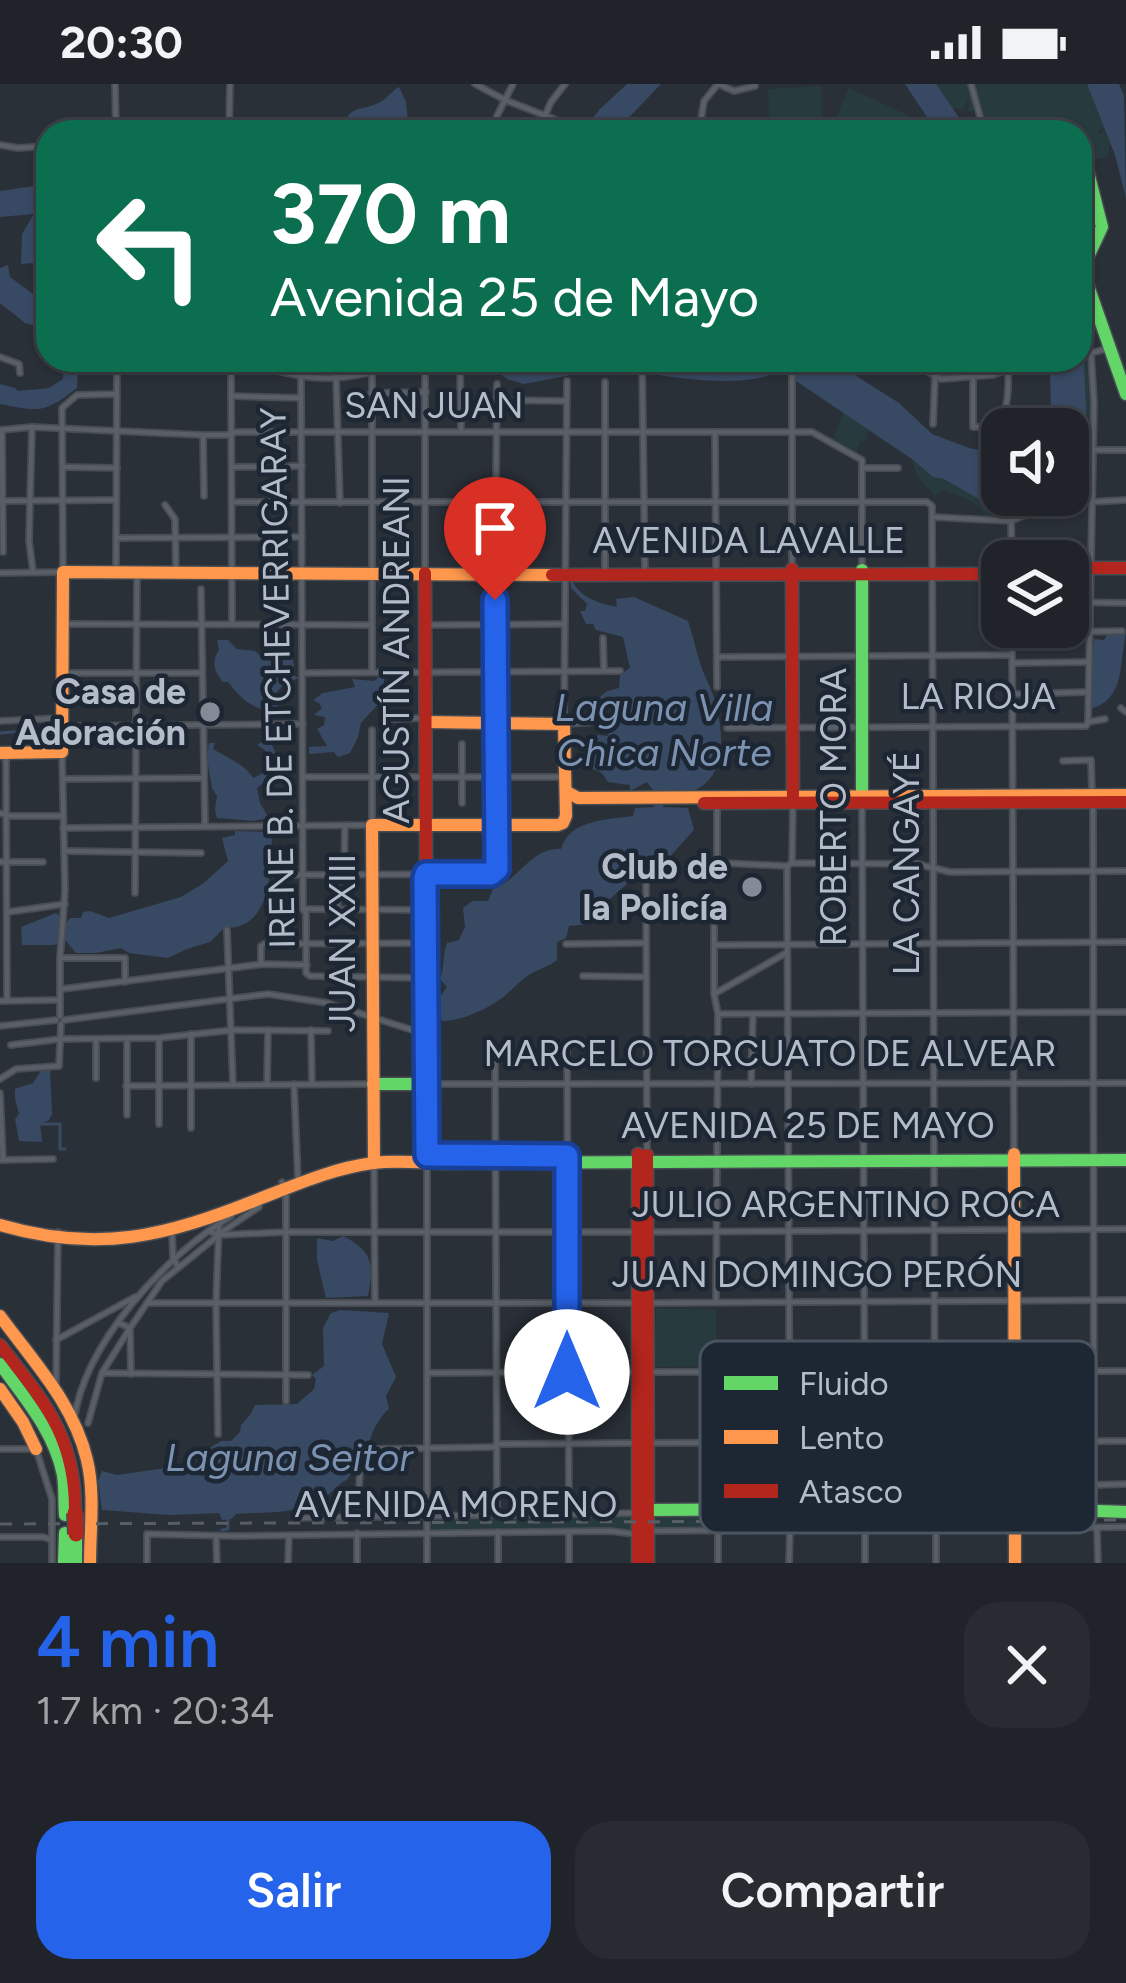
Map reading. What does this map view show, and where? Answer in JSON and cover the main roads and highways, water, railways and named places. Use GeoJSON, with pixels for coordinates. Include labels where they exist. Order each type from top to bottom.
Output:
{"type":"FeatureCollection","features":[{"type":"Feature","properties":{"kind":"main road"},"geometry":{"type":"LineString","coordinates":[[1092,195],[1102,226],[1092,248]]}},
{"type":"Feature","properties":{"kind":"main road"},"geometry":{"type":"LineString","coordinates":[[1092,303],[1126,394]]}},
{"type":"Feature","properties":{"kind":"main road","name":"AVENIDA LAVALLE"},"geometry":{"type":"LineString","coordinates":[[3,753],[62,752],[64,572],[981,571]]}},
{"type":"Feature","properties":{"kind":"main road"},"geometry":{"type":"LineString","coordinates":[[1089,571],[1126,571]]}},
{"type":"Feature","properties":{"kind":"main road"},"geometry":{"type":"LineString","coordinates":[[791,572],[793,799]]}},
{"type":"Feature","properties":{"kind":"main road","name":"ROBERTO MORA"},"geometry":{"type":"LineString","coordinates":[[862,572],[862,799]]}},
{"type":"Feature","properties":{"kind":"main road","name":"AGUSTÍN ANDREANI"},"geometry":{"type":"LineString","coordinates":[[425,573],[427,1158]]}},
{"type":"Feature","properties":{"kind":"main road"},"geometry":{"type":"LineString","coordinates":[[426,722],[564,724],[566,792],[565,820],[558,824],[426,824]]}},
{"type":"Feature","properties":{"kind":"main road"},"geometry":{"type":"LineString","coordinates":[[566,792],[659,800],[1126,798]]}},
{"type":"Feature","properties":{"kind":"main road","name":"JUAN XXIII"},"geometry":{"type":"LineString","coordinates":[[374,1160],[372,825],[426,824]]}},
{"type":"Feature","properties":{"kind":"main road","name":"MARCELO TORCUATO DE ALVEAR"},"geometry":{"type":"LineString","coordinates":[[373,1084],[425,1084]]}},
{"type":"Feature","properties":{"kind":"main road","name":"AVENIDA 25 DE MAYO"},"geometry":{"type":"LineString","coordinates":[[0,1221],[58,1234],[142,1237],[197,1228],[290,1182],[374,1160],[567,1158],[643,1170],[718,1157],[1126,1157]]}},
{"type":"Feature","properties":{"kind":"main road"},"geometry":{"type":"LineString","coordinates":[[1013,1341],[1014,1157]]}},
{"type":"Feature","properties":{"kind":"main road"},"geometry":{"type":"LineString","coordinates":[[638,1563],[644,1511],[643,1170]]}},
{"type":"Feature","properties":{"kind":"main road","name":"AVENIDA 25 DE MAYO"},"geometry":{"type":"LineString","coordinates":[[216,1215],[290,1182]]}},
{"type":"Feature","properties":{"kind":"main road","name":"AVENIDA 25 DE MAYO"},"geometry":{"type":"LineString","coordinates":[[58,1234],[197,1228]]}},
{"type":"Feature","properties":{"kind":"main road"},"geometry":{"type":"LineString","coordinates":[[0,1316],[81,1421],[90,1489],[90,1563]]}},
{"type":"Feature","properties":{"kind":"main road"},"geometry":{"type":"LineString","coordinates":[[0,1345],[44,1405],[72,1466],[64,1525],[76,1563]]}},
{"type":"Feature","properties":{"kind":"main road"},"geometry":{"type":"LineString","coordinates":[[0,1364],[54,1446],[62,1473],[64,1563]]}},
{"type":"Feature","properties":{"kind":"main road"},"geometry":{"type":"LineString","coordinates":[[0,1389],[36,1449]]}},
{"type":"Feature","properties":{"kind":"main road","name":"AVENIDA MORENO"},"geometry":{"type":"LineString","coordinates":[[644,1511],[700,1509]]}},
{"type":"Feature","properties":{"kind":"main road","name":"AVENIDA MORENO"},"geometry":{"type":"LineString","coordinates":[[1096,1520],[1126,1512]]}},
{"type":"Feature","properties":{"kind":"main road"},"geometry":{"type":"LineString","coordinates":[[643,1533],[648,1563]]}},
{"type":"Feature","properties":{"kind":"water"},"geometry":{"type":"Polygon","coordinates":[[[627,84],[661,84],[626,120],[591,120],[627,84]]]}},
{"type":"Feature","properties":{"kind":"water"},"geometry":{"type":"Polygon","coordinates":[[[905,84],[936,84],[961,120],[929,120],[905,84]]]}},
{"type":"Feature","properties":{"kind":"water"},"geometry":{"type":"Polygon","coordinates":[[[1087,84],[1119,84],[1124,96],[1126,198],[1115,155],[1087,84]]]}},
{"type":"Feature","properties":{"kind":"water"},"geometry":{"type":"Polygon","coordinates":[[[399,87],[408,120],[346,120],[352,112],[382,101],[399,87]]]}},
{"type":"Feature","properties":{"kind":"water"},"geometry":{"type":"Polygon","coordinates":[[[36,186],[36,263],[21,264],[22,234],[34,214],[0,217],[0,191],[36,186]]]}},
{"type":"Feature","properties":{"kind":"water"},"geometry":{"type":"Polygon","coordinates":[[[8,265],[10,277],[36,296],[36,326],[0,303],[0,268],[8,265]]]}},
{"type":"Feature","properties":{"kind":"water"},"geometry":{"type":"Polygon","coordinates":[[[63,372],[78,372],[77,388],[49,406],[0,404],[0,384],[18,391],[49,388],[63,379],[63,372]]]}},
{"type":"Feature","properties":{"kind":"water"},"geometry":{"type":"Polygon","coordinates":[[[498,372],[586,372],[524,384],[498,372]]]}},
{"type":"Feature","properties":{"kind":"water"},"geometry":{"type":"Polygon","coordinates":[[[650,372],[776,372],[737,381],[650,372]]]}},
{"type":"Feature","properties":{"kind":"water"},"geometry":{"type":"Polygon","coordinates":[[[792,372],[850,372],[899,403],[932,434],[981,451],[981,500],[933,477],[796,381],[792,372]]]}},
{"type":"Feature","properties":{"kind":"water"},"geometry":{"type":"Polygon","coordinates":[[[1050,372],[1084,372],[1086,408],[1051,408],[1050,372]]]}},
{"type":"Feature","properties":{"kind":"water","name":"Laguna Villa Chica Norte"},"geometry":{"type":"Polygon","coordinates":[[[570,577],[578,590],[595,601],[617,607],[616,599],[634,597],[688,621],[719,718],[717,766],[700,788],[665,795],[663,807],[688,808],[694,830],[665,862],[641,871],[599,909],[590,924],[569,926],[566,938],[557,942],[557,960],[486,1008],[442,1021],[437,1001],[447,987],[440,979],[445,952],[447,943],[459,940],[465,927],[463,908],[472,901],[488,901],[493,889],[541,853],[561,849],[580,827],[633,816],[635,808],[654,807],[657,796],[647,782],[630,791],[630,785],[608,782],[590,768],[597,735],[608,736],[611,707],[600,697],[619,688],[620,675],[630,668],[623,637],[586,624],[580,611],[587,604],[571,588],[570,577]]]}},
{"type":"Feature","properties":{"kind":"water"},"geometry":{"type":"Polygon","coordinates":[[[1109,632],[1126,633],[1119,678],[1110,697],[1090,709],[1094,639],[1104,640],[1109,632]]]}},
{"type":"Feature","properties":{"kind":"water"},"geometry":{"type":"Polygon","coordinates":[[[217,640],[228,640],[237,649],[262,657],[282,650],[292,656],[291,674],[299,678],[284,684],[273,696],[273,703],[279,704],[273,722],[269,722],[269,711],[250,704],[220,678],[215,666],[217,640]]]}},
{"type":"Feature","properties":{"kind":"water"},"geometry":{"type":"Polygon","coordinates":[[[384,676],[384,686],[397,689],[396,702],[381,701],[361,723],[350,753],[338,757],[334,752],[309,754],[309,747],[327,746],[317,729],[324,725],[325,717],[314,715],[322,708],[313,700],[323,693],[355,687],[352,679],[374,681],[384,676]]]}},
{"type":"Feature","properties":{"kind":"water"},"geometry":{"type":"Polygon","coordinates":[[[264,728],[269,728],[279,764],[279,771],[257,788],[269,818],[217,818],[217,796],[207,759],[209,743],[215,743],[213,749],[253,778],[269,770],[265,750],[257,745],[263,741],[264,728]]]}},
{"type":"Feature","properties":{"kind":"water"},"geometry":{"type":"Polygon","coordinates":[[[235,831],[272,832],[266,894],[252,919],[240,926],[224,928],[210,942],[168,958],[121,948],[76,953],[65,940],[54,945],[22,945],[21,927],[56,913],[67,922],[90,911],[109,918],[181,897],[228,861],[222,838],[235,831]]]}},
{"type":"Feature","properties":{"kind":"water"},"geometry":{"type":"Polygon","coordinates":[[[42,1069],[50,1070],[52,1114],[40,1124],[42,1142],[19,1141],[15,1089],[33,1083],[42,1069]]]}},
{"type":"Feature","properties":{"kind":"water"},"geometry":{"type":"Polygon","coordinates":[[[343,1236],[369,1260],[368,1296],[326,1298],[317,1238],[333,1241],[343,1236]]]}},
{"type":"Feature","properties":{"kind":"water","name":"Laguna Seitor"},"geometry":{"type":"Polygon","coordinates":[[[331,1313],[389,1313],[382,1344],[396,1377],[386,1396],[389,1409],[376,1426],[363,1461],[355,1463],[348,1479],[304,1507],[236,1514],[232,1519],[222,1520],[219,1513],[102,1510],[98,1481],[102,1471],[117,1475],[166,1468],[193,1470],[198,1455],[240,1432],[255,1405],[297,1404],[314,1389],[312,1375],[324,1366],[323,1328],[331,1313]]]}},
{"type":"Feature","properties":{"kind":"waterway"},"geometry":{"type":"LineString","coordinates":[[0,733],[50,729]]}},
{"type":"Feature","properties":{"kind":"waterway"},"geometry":{"type":"LineString","coordinates":[[40,1124],[60,1124],[60,1149],[65,1149]]}},
{"type":"Feature","properties":{"kind":"waterway"},"geometry":{"type":"LineString","coordinates":[[222,1530],[228,1529],[228,1520]]}},
{"type":"Feature","properties":{"kind":"railway"},"geometry":{"type":"LineString","coordinates":[[1096,1520],[1126,1520]]}},
{"type":"Feature","properties":{"kind":"railway"},"geometry":{"type":"LineString","coordinates":[[0,1524],[700,1522]]}},
{"type":"Feature","properties":{"kind":"place","name":"Casa de Adoración"},"geometry":{"type":"Point","coordinates":[210,712]}},
{"type":"Feature","properties":{"kind":"place","name":"Club de la Policía"},"geometry":{"type":"Point","coordinates":[752,887]}}]}
